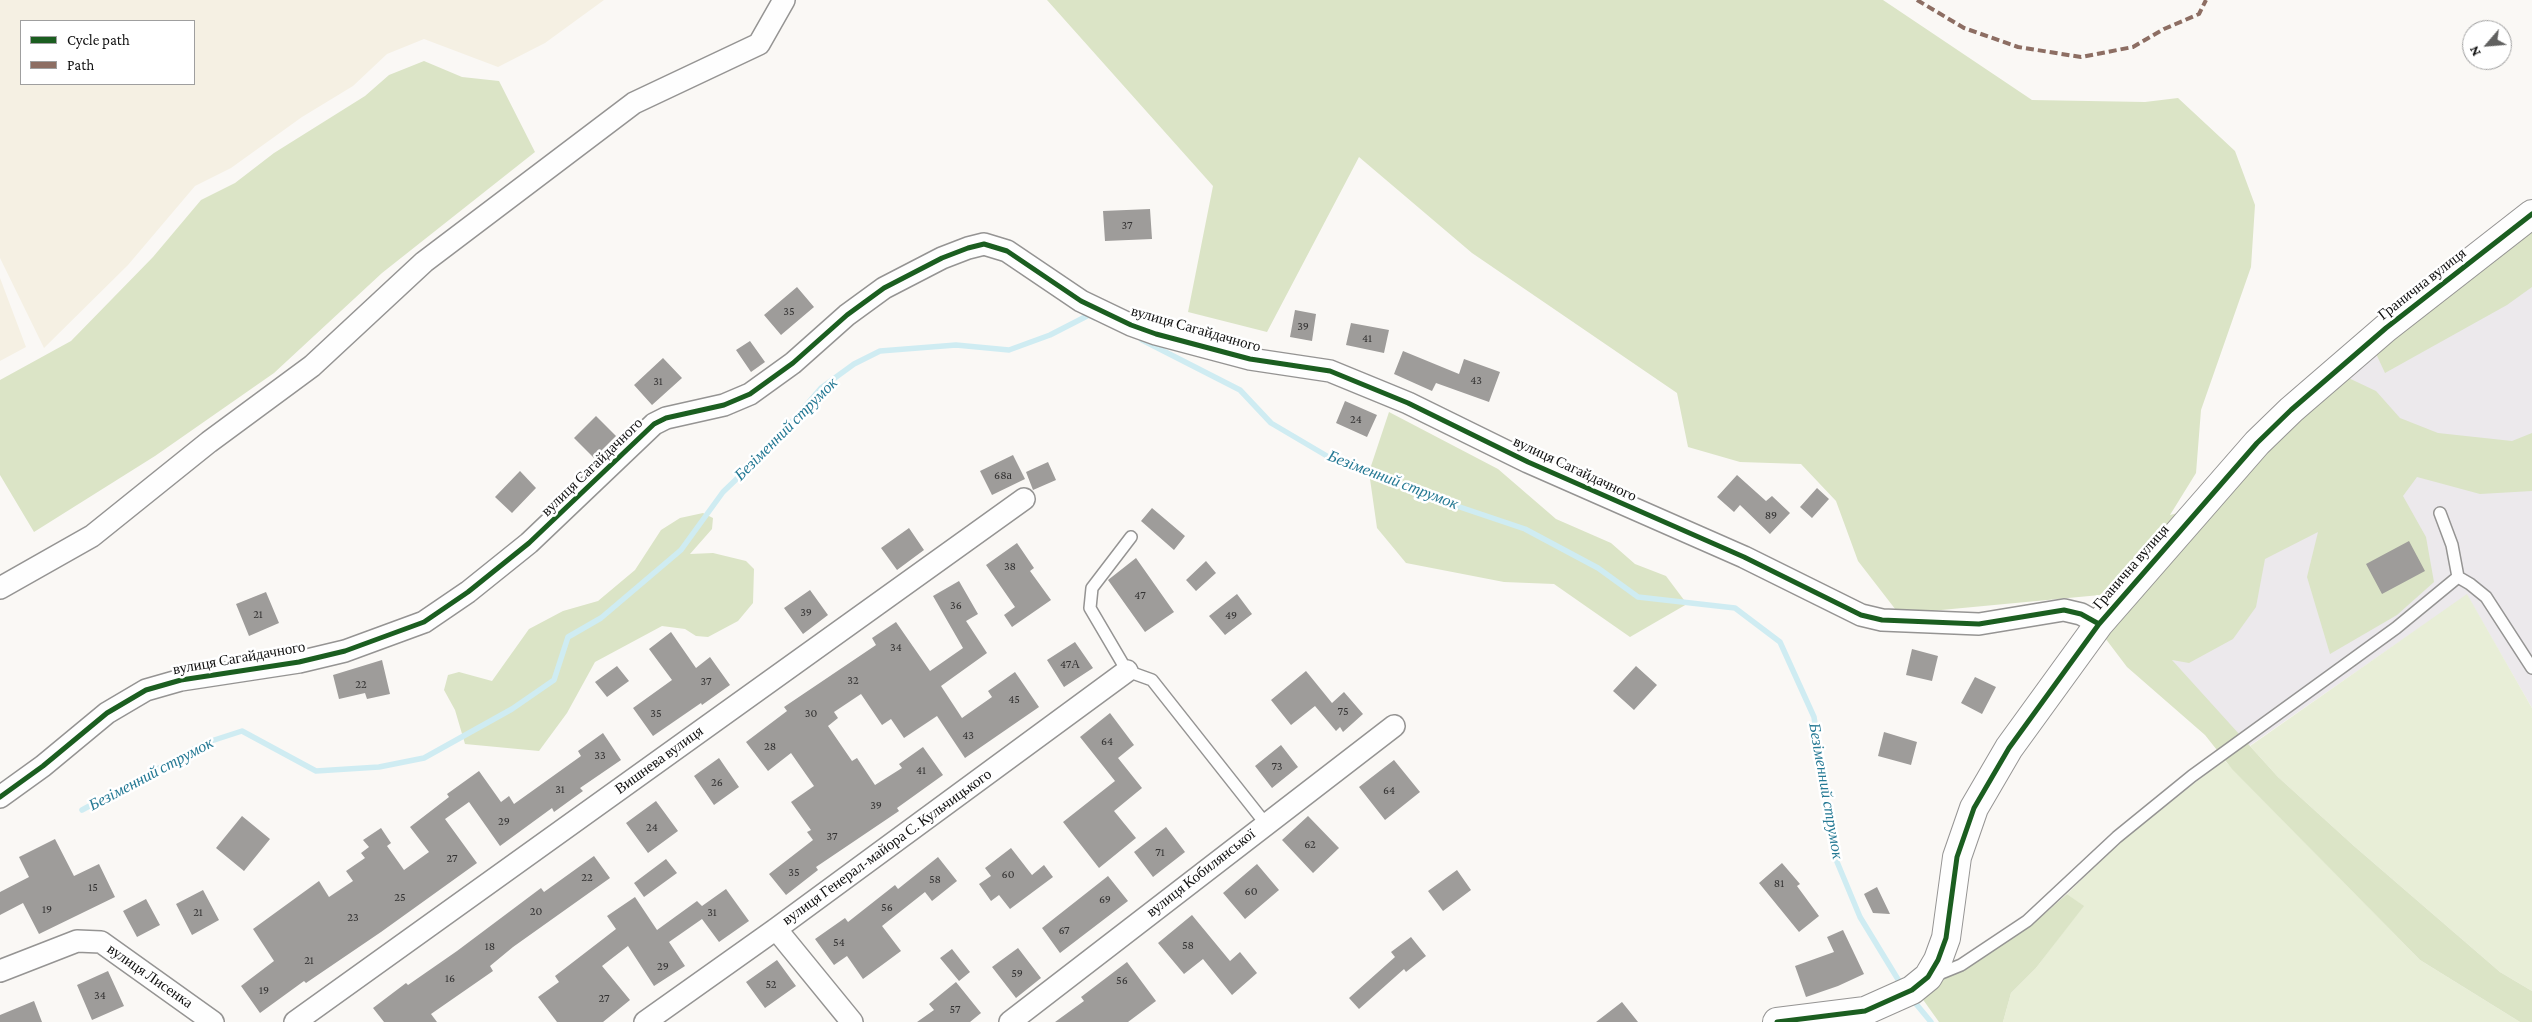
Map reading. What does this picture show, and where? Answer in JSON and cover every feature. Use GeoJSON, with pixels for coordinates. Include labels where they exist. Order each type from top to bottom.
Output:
{"type":"FeatureCollection","features":[{"type":"Feature","properties":{"kind":"street"},"geometry":{"type":"LineString","coordinates":[[0,588],[92,536],[209,442],[312,366],[424,262],[634,103],[759,44],[784,0]]}},
{"type":"Feature","properties":{"kind":"street","name":"Гранична вулиця"},"geometry":{"type":"LineString","coordinates":[[1777,1022],[1846,1015],[1870,1010],[1912,990],[1928,977],[1938,960],[1946,938],[1957,857],[1974,808],[2009,748],[2099,624],[2257,443],[2291,410],[2386,328],[2532,214]]}},
{"type":"Feature","properties":{"kind":"street","name":"вулиця Сагайдачного"},"geometry":{"type":"LineString","coordinates":[[0,796],[43,766],[107,712],[146,690],[182,680],[299,662],[345,651],[424,622],[463,596],[529,544],[654,424],[666,418],[724,405],[750,394],[793,363],[857,307],[884,288],[942,258],[984,244],[1007,251],[1081,301],[1131,325],[1156,334],[1250,359],[1330,371],[1408,403],[1528,462],[1744,557],[1860,616],[1882,620],[1980,624],[2064,610],[2081,614],[2099,624]]}},
{"type":"Feature","properties":{"kind":"street","name":"Вишнева вулиця"},"geometry":{"type":"LineString","coordinates":[[295,1022],[1024,499]]}},
{"type":"Feature","properties":{"kind":"street","name":"вулиця Генерал-майора С. Кульчицького"},"geometry":{"type":"LineString","coordinates":[[645,1022],[776,929],[1127,671]]}},
{"type":"Feature","properties":{"kind":"street","name":"вулиця Кобилянської"},"geometry":{"type":"LineString","coordinates":[[1010,1022],[1394,726]]}},
{"type":"Feature","properties":{"kind":"street"},"geometry":{"type":"LineString","coordinates":[[776,929],[852,1022]]}},
{"type":"Feature","properties":{"kind":"street","name":"вулиця Лисенка"},"geometry":{"type":"LineString","coordinates":[[0,971],[77,941],[101,942],[213,1022]]}},
{"type":"Feature","properties":{"kind":"lane"},"geometry":{"type":"LineString","coordinates":[[2440,513],[2452,545],[2458,578],[2486,597],[2532,668]]}},
{"type":"Feature","properties":{"kind":"lane"},"geometry":{"type":"LineString","coordinates":[[1131,537],[1092,588],[1090,608],[1127,671],[1152,680],[1265,824]]}},
{"type":"Feature","properties":{"kind":"lane"},"geometry":{"type":"LineString","coordinates":[[1928,977],[1947,972],[1961,965],[2027,921],[2117,837],[2192,776],[2396,628],[2458,578]]}},
{"type":"Feature","properties":{"kind":"shaded area"},"geometry":{"type":"Polygon","coordinates":[[[0,0],[604,0],[545,43],[498,67],[424,39],[387,54],[353,86],[302,117],[231,168],[195,186],[128,265],[44,348],[0,258],[0,0]]]}},
{"type":"Feature","properties":{"kind":"shaded area"},"geometry":{"type":"Polygon","coordinates":[[[2532,227],[2532,708],[2467,595],[2239,753],[2114,626],[2337,380],[2532,227]]]}},
{"type":"Feature","properties":{"kind":"shaded area"},"geometry":{"type":"Polygon","coordinates":[[[0,278],[26,347],[0,361],[0,278]]]}},
{"type":"Feature","properties":{"kind":"green space"},"geometry":{"type":"Polygon","coordinates":[[[1047,0],[1883,0],[2032,100],[2145,102],[2178,98],[2235,151],[2255,205],[2251,267],[2201,410],[2196,473],[2170,515],[2212,504],[2338,373],[2376,391],[2400,418],[2438,433],[2512,441],[2532,433],[2532,491],[2480,494],[2417,477],[2403,496],[2426,537],[2434,582],[2397,615],[2330,654],[2307,577],[2318,532],[2265,559],[2256,607],[2233,639],[2189,663],[2172,660],[2278,777],[2354,846],[2500,972],[2532,991],[2532,1022],[2520,1022],[2420,960],[2232,769],[2205,735],[2127,667],[2102,634],[2124,614],[2120,575],[2100,595],[1899,614],[1858,561],[1836,501],[1801,464],[1740,462],[1688,447],[1677,393],[1472,253],[1359,157],[1267,332],[1188,312],[1213,186],[1047,0]]]}},
{"type":"Feature","properties":{"kind":"green space"},"geometry":{"type":"Polygon","coordinates":[[[424,61],[462,77],[499,81],[535,152],[382,273],[274,373],[155,456],[34,532],[0,475],[0,380],[71,341],[153,257],[201,200],[235,183],[274,153],[365,96],[389,75],[424,61]]]}},
{"type":"Feature","properties":{"kind":"green space"},"geometry":{"type":"Polygon","coordinates":[[[2532,220],[2532,287],[2507,305],[2385,373],[2372,345],[2532,220]]]}},
{"type":"Feature","properties":{"kind":"green space"},"geometry":{"type":"Polygon","coordinates":[[[1389,412],[1498,469],[1556,519],[1611,543],[1635,564],[1666,576],[1687,604],[1630,637],[1554,584],[1504,582],[1406,563],[1377,528],[1369,472],[1389,412]]]}},
{"type":"Feature","properties":{"kind":"green space"},"geometry":{"type":"Polygon","coordinates":[[[703,513],[713,518],[712,529],[690,554],[713,553],[746,561],[754,569],[753,603],[738,621],[708,637],[696,636],[685,629],[662,626],[595,662],[567,713],[539,751],[465,744],[455,710],[444,690],[448,675],[459,672],[492,681],[529,629],[563,611],[598,601],[635,570],[661,530],[680,518],[703,513]]]}},
{"type":"Feature","properties":{"kind":"green space"},"geometry":{"type":"Polygon","coordinates":[[[2467,594],[2532,708],[2532,991],[2500,972],[2354,846],[2278,777],[2250,746],[2467,594]]]}},
{"type":"Feature","properties":{"kind":"green space"},"geometry":{"type":"Polygon","coordinates":[[[2224,760],[2420,960],[2520,1022],[2003,1022],[2011,993],[2036,968],[2083,906],[2067,894],[2122,840],[2224,760]]]}},
{"type":"Feature","properties":{"kind":"green space"},"geometry":{"type":"Polygon","coordinates":[[[2067,894],[2084,906],[2036,968],[2011,993],[2003,1022],[1939,1022],[1919,994],[1933,981],[1992,951],[2035,922],[2067,894]]]}},
{"type":"Feature","properties":{"kind":"building"},"geometry":{"type":"Polygon","coordinates":[[[1150,209],[1152,239],[1105,241],[1103,211],[1150,209]]]}},
{"type":"Feature","properties":{"kind":"building"},"geometry":{"type":"Polygon","coordinates":[[[797,287],[814,307],[781,335],[764,315],[797,287]]]}},
{"type":"Feature","properties":{"kind":"building"},"geometry":{"type":"Polygon","coordinates":[[[1295,310],[1316,314],[1312,341],[1290,337],[1295,310]]]}},
{"type":"Feature","properties":{"kind":"building"},"geometry":{"type":"Polygon","coordinates":[[[1351,323],[1389,330],[1384,353],[1346,345],[1351,323]]]}},
{"type":"Feature","properties":{"kind":"building"},"geometry":{"type":"Polygon","coordinates":[[[750,341],[765,362],[751,372],[736,350],[750,341]]]}},
{"type":"Feature","properties":{"kind":"building"},"geometry":{"type":"Polygon","coordinates":[[[1403,351],[1459,374],[1464,359],[1500,372],[1489,402],[1436,383],[1432,391],[1394,374],[1403,351]]]}},
{"type":"Feature","properties":{"kind":"building"},"geometry":{"type":"Polygon","coordinates":[[[663,358],[682,378],[652,405],[634,385],[663,358]]]}},
{"type":"Feature","properties":{"kind":"building"},"geometry":{"type":"Polygon","coordinates":[[[1345,401],[1377,415],[1367,437],[1336,423],[1345,401]]]}},
{"type":"Feature","properties":{"kind":"building"},"geometry":{"type":"Polygon","coordinates":[[[596,416],[616,436],[594,458],[574,438],[596,416]]]}},
{"type":"Feature","properties":{"kind":"building"},"geometry":{"type":"Polygon","coordinates":[[[1013,455],[1025,479],[992,495],[980,471],[1013,455]]]}},
{"type":"Feature","properties":{"kind":"building"},"geometry":{"type":"Polygon","coordinates":[[[1048,462],[1056,480],[1033,490],[1026,472],[1048,462]]]}},
{"type":"Feature","properties":{"kind":"building"},"geometry":{"type":"Polygon","coordinates":[[[520,471],[536,488],[512,513],[495,497],[520,471]]]}},
{"type":"Feature","properties":{"kind":"building"},"geometry":{"type":"Polygon","coordinates":[[[1737,475],[1766,501],[1772,496],[1790,513],[1770,534],[1740,505],[1734,512],[1717,497],[1737,475]]]}},
{"type":"Feature","properties":{"kind":"building"},"geometry":{"type":"Polygon","coordinates":[[[1817,488],[1829,499],[1812,518],[1800,507],[1817,488]]]}},
{"type":"Feature","properties":{"kind":"building"},"geometry":{"type":"Polygon","coordinates":[[[1152,508],[1185,536],[1174,550],[1141,521],[1152,508]]]}},
{"type":"Feature","properties":{"kind":"building"},"geometry":{"type":"Polygon","coordinates":[[[909,528],[924,550],[897,570],[881,548],[909,528]]]}},
{"type":"Feature","properties":{"kind":"building"},"geometry":{"type":"Polygon","coordinates":[[[2409,541],[2425,571],[2382,594],[2366,564],[2409,541]]]}},
{"type":"Feature","properties":{"kind":"building"},"geometry":{"type":"Polygon","coordinates":[[[1017,543],[1034,568],[1030,571],[1051,600],[1012,627],[1004,615],[1015,607],[986,565],[1017,543]]]}},
{"type":"Feature","properties":{"kind":"building"},"geometry":{"type":"Polygon","coordinates":[[[1136,558],[1174,612],[1145,632],[1108,580],[1136,558]]]}},
{"type":"Feature","properties":{"kind":"building"},"geometry":{"type":"Polygon","coordinates":[[[1206,561],[1216,573],[1196,591],[1186,580],[1206,561]]]}},
{"type":"Feature","properties":{"kind":"building"},"geometry":{"type":"Polygon","coordinates":[[[959,581],[978,614],[966,621],[987,653],[941,686],[962,718],[992,697],[988,691],[1015,672],[1039,707],[965,758],[937,716],[904,738],[891,719],[882,725],[861,694],[834,712],[838,718],[828,726],[852,761],[857,758],[875,785],[902,768],[899,764],[923,747],[943,775],[897,808],[899,811],[816,867],[818,870],[786,895],[769,874],[813,840],[807,832],[811,830],[791,802],[814,786],[791,753],[768,771],[746,742],[787,711],[784,707],[876,645],[872,638],[896,622],[930,671],[963,648],[933,596],[959,581]]]}},
{"type":"Feature","properties":{"kind":"building"},"geometry":{"type":"Polygon","coordinates":[[[810,590],[828,615],[803,634],[784,608],[810,590]]]}},
{"type":"Feature","properties":{"kind":"building"},"geometry":{"type":"Polygon","coordinates":[[[266,592],[279,623],[249,636],[236,604],[266,592]]]}},
{"type":"Feature","properties":{"kind":"building"},"geometry":{"type":"Polygon","coordinates":[[[1237,594],[1252,614],[1225,635],[1209,616],[1237,594]]]}},
{"type":"Feature","properties":{"kind":"building"},"geometry":{"type":"Polygon","coordinates":[[[671,632],[696,668],[710,657],[730,685],[653,736],[633,708],[672,680],[649,649],[671,632]]]}},
{"type":"Feature","properties":{"kind":"building"},"geometry":{"type":"Polygon","coordinates":[[[1075,642],[1093,668],[1064,687],[1047,660],[1075,642]]]}},
{"type":"Feature","properties":{"kind":"building"},"geometry":{"type":"Polygon","coordinates":[[[1912,649],[1938,656],[1932,681],[1906,675],[1912,649]]]}},
{"type":"Feature","properties":{"kind":"building"},"geometry":{"type":"Polygon","coordinates":[[[382,660],[390,694],[367,699],[365,693],[339,699],[333,675],[382,660]]]}},
{"type":"Feature","properties":{"kind":"building"},"geometry":{"type":"Polygon","coordinates":[[[617,666],[629,681],[607,697],[595,682],[617,666]]]}},
{"type":"Feature","properties":{"kind":"building"},"geometry":{"type":"Polygon","coordinates":[[[1636,666],[1657,685],[1634,710],[1613,691],[1636,666]]]}},
{"type":"Feature","properties":{"kind":"building"},"geometry":{"type":"Polygon","coordinates":[[[1306,671],[1332,703],[1344,692],[1363,714],[1343,732],[1340,727],[1336,731],[1315,706],[1291,725],[1271,700],[1306,671]]]}},
{"type":"Feature","properties":{"kind":"building"},"geometry":{"type":"Polygon","coordinates":[[[1975,677],[1996,687],[1982,714],[1961,703],[1975,677]]]}},
{"type":"Feature","properties":{"kind":"building"},"geometry":{"type":"Polygon","coordinates":[[[1110,713],[1134,745],[1118,758],[1142,788],[1114,811],[1136,838],[1099,868],[1063,822],[1115,781],[1080,737],[1110,713]]]}},
{"type":"Feature","properties":{"kind":"building"},"geometry":{"type":"Polygon","coordinates":[[[1884,732],[1917,742],[1911,765],[1878,756],[1884,732]]]}},
{"type":"Feature","properties":{"kind":"building"},"geometry":{"type":"Polygon","coordinates":[[[603,733],[621,760],[580,788],[583,791],[554,812],[552,808],[500,846],[469,802],[445,819],[477,863],[381,932],[306,983],[304,981],[260,1013],[241,986],[274,961],[253,929],[319,881],[329,897],[353,881],[346,871],[365,858],[361,853],[369,847],[363,840],[381,828],[391,843],[387,846],[404,870],[429,852],[410,827],[449,797],[447,794],[479,771],[501,802],[509,796],[514,804],[581,756],[578,751],[603,733]]]}},
{"type":"Feature","properties":{"kind":"building"},"geometry":{"type":"Polygon","coordinates":[[[1281,745],[1298,767],[1272,788],[1255,766],[1281,745]]]}},
{"type":"Feature","properties":{"kind":"building"},"geometry":{"type":"Polygon","coordinates":[[[719,758],[739,787],[714,805],[694,776],[719,758]]]}},
{"type":"Feature","properties":{"kind":"building"},"geometry":{"type":"Polygon","coordinates":[[[1394,760],[1420,792],[1385,820],[1359,787],[1394,760]]]}},
{"type":"Feature","properties":{"kind":"building"},"geometry":{"type":"Polygon","coordinates":[[[656,801],[678,831],[648,853],[626,823],[656,801]]]}},
{"type":"Feature","properties":{"kind":"building"},"geometry":{"type":"Polygon","coordinates":[[[242,816],[270,839],[244,871],[216,848],[242,816]]]}},
{"type":"Feature","properties":{"kind":"building"},"geometry":{"type":"Polygon","coordinates":[[[1308,816],[1339,848],[1313,873],[1282,840],[1308,816]]]}},
{"type":"Feature","properties":{"kind":"building"},"geometry":{"type":"Polygon","coordinates":[[[1166,827],[1185,852],[1153,877],[1134,852],[1166,827]]]}},
{"type":"Feature","properties":{"kind":"building"},"geometry":{"type":"Polygon","coordinates":[[[55,839],[74,876],[99,864],[115,897],[39,934],[23,903],[0,915],[0,892],[29,877],[19,857],[55,839]]]}},
{"type":"Feature","properties":{"kind":"building"},"geometry":{"type":"Polygon","coordinates":[[[1011,848],[1032,875],[1044,865],[1053,877],[1010,909],[999,895],[991,901],[979,884],[991,876],[985,868],[1011,848]]]}},
{"type":"Feature","properties":{"kind":"building"},"geometry":{"type":"Polygon","coordinates":[[[594,856],[610,878],[513,947],[490,966],[493,971],[431,1014],[437,1022],[384,1022],[373,1008],[406,983],[408,985],[457,951],[541,888],[544,892],[594,856]]]}},
{"type":"Feature","properties":{"kind":"building"},"geometry":{"type":"Polygon","coordinates":[[[938,857],[957,881],[932,901],[925,892],[882,926],[901,951],[863,979],[847,956],[834,965],[815,939],[845,918],[848,922],[895,885],[898,889],[938,857]]]}},
{"type":"Feature","properties":{"kind":"building"},"geometry":{"type":"Polygon","coordinates":[[[666,859],[677,873],[644,897],[634,883],[666,859]]]}},
{"type":"Feature","properties":{"kind":"building"},"geometry":{"type":"Polygon","coordinates":[[[1782,863],[1800,884],[1797,886],[1819,916],[1799,932],[1759,883],[1782,863]]]}},
{"type":"Feature","properties":{"kind":"building"},"geometry":{"type":"Polygon","coordinates":[[[1257,864],[1279,890],[1245,919],[1223,893],[1257,864]]]}},
{"type":"Feature","properties":{"kind":"building"},"geometry":{"type":"Polygon","coordinates":[[[1457,870],[1471,890],[1443,911],[1428,891],[1457,870]]]}},
{"type":"Feature","properties":{"kind":"building"},"geometry":{"type":"Polygon","coordinates":[[[1108,876],[1128,901],[1060,953],[1042,928],[1108,876]]]}},
{"type":"Feature","properties":{"kind":"building"},"geometry":{"type":"Polygon","coordinates":[[[1877,887],[1890,914],[1873,913],[1864,894],[1877,887]]]}},
{"type":"Feature","properties":{"kind":"building"},"geometry":{"type":"Polygon","coordinates":[[[726,889],[749,921],[719,942],[702,919],[669,942],[685,966],[654,986],[628,946],[602,966],[630,1000],[603,1022],[557,1022],[538,997],[559,982],[555,976],[616,929],[607,916],[635,897],[657,930],[697,901],[702,906],[726,889]]]}},
{"type":"Feature","properties":{"kind":"building"},"geometry":{"type":"Polygon","coordinates":[[[203,890],[219,920],[192,935],[176,904],[203,890]]]}},
{"type":"Feature","properties":{"kind":"building"},"geometry":{"type":"Polygon","coordinates":[[[146,899],[160,925],[137,937],[123,911],[146,899]]]}},
{"type":"Feature","properties":{"kind":"building"},"geometry":{"type":"Polygon","coordinates":[[[1192,915],[1230,961],[1240,952],[1257,973],[1232,995],[1203,959],[1184,974],[1158,943],[1192,915]]]}},
{"type":"Feature","properties":{"kind":"building"},"geometry":{"type":"Polygon","coordinates":[[[1843,930],[1864,974],[1838,986],[1806,997],[1795,966],[1834,952],[1827,937],[1843,930]]]}},
{"type":"Feature","properties":{"kind":"building"},"geometry":{"type":"Polygon","coordinates":[[[1411,937],[1426,956],[1406,972],[1404,969],[1359,1009],[1349,998],[1395,957],[1391,952],[1411,937]]]}},
{"type":"Feature","properties":{"kind":"building"},"geometry":{"type":"Polygon","coordinates":[[[1018,948],[1041,978],[1016,998],[992,967],[1018,948]]]}},
{"type":"Feature","properties":{"kind":"building"},"geometry":{"type":"Polygon","coordinates":[[[952,949],[970,972],[959,981],[940,958],[952,949]]]}},
{"type":"Feature","properties":{"kind":"building"},"geometry":{"type":"Polygon","coordinates":[[[777,960],[796,986],[765,1008],[746,982],[777,960]]]}},
{"type":"Feature","properties":{"kind":"building"},"geometry":{"type":"Polygon","coordinates":[[[1127,962],[1156,1001],[1128,1022],[1055,1022],[1084,1001],[1081,997],[1127,962]]]}},
{"type":"Feature","properties":{"kind":"building"},"geometry":{"type":"Polygon","coordinates":[[[108,971],[124,1006],[92,1020],[77,985],[108,971]]]}},
{"type":"Feature","properties":{"kind":"building"},"geometry":{"type":"Polygon","coordinates":[[[956,982],[981,1013],[970,1022],[917,1022],[934,1010],[929,1004],[956,982]]]}},
{"type":"Feature","properties":{"kind":"building"},"geometry":{"type":"Polygon","coordinates":[[[34,1001],[42,1022],[0,1022],[0,1015],[34,1001]]]}},
{"type":"Feature","properties":{"kind":"building"},"geometry":{"type":"Polygon","coordinates":[[[1622,1002],[1638,1022],[1596,1022],[1622,1002]]]}},
{"type":"Feature","properties":{"kind":"waterway","name":"Безіменний струмок"},"geometry":{"type":"LineString","coordinates":[[82,810],[205,743],[242,731],[316,771],[379,767],[424,758],[512,709],[554,680],[568,637],[601,618],[681,550],[723,492],[771,446],[821,388],[854,364],[880,351],[956,345],[1009,350],[1050,335],[1089,315],[1095,318]]}},
{"type":"Feature","properties":{"kind":"waterway","name":"Безіменний струмок"},"geometry":{"type":"LineString","coordinates":[[1142,340],[1240,390],[1271,423],[1332,459],[1433,498],[1525,529],[1598,568],[1638,597],[1735,608],[1780,642],[1814,717],[1835,857],[1860,917],[1902,986]]}},
{"type":"Feature","properties":{"kind":"waterway","name":"Безіменний струмок"},"geometry":{"type":"LineString","coordinates":[[1912,999],[1931,1022]]}},
{"type":"Feature","properties":{"kind":"marked path"},"geometry":{"type":"LineString","coordinates":[[1917,0],[1964,28],[2018,47],[2081,57],[2133,47],[2164,29],[2199,14],[2206,0]]}},
{"type":"Feature","properties":{"kind":"cycle path"},"geometry":{"type":"LineString","coordinates":[[1777,1022],[1865,1011],[1912,990],[1928,977],[1938,960],[1946,938],[1957,857],[1974,808],[2009,748],[2099,624],[2257,443],[2291,410],[2386,328],[2532,214]]}},
{"type":"Feature","properties":{"kind":"cycle path"},"geometry":{"type":"LineString","coordinates":[[0,797],[43,766],[107,713],[146,690],[181,680],[299,662],[345,651],[424,622],[468,592],[529,543],[654,424],[666,418],[724,405],[750,394],[793,363],[847,315],[884,288],[942,258],[984,244],[1007,251],[1081,301],[1131,325],[1156,334],[1250,359],[1330,371],[1408,403],[1528,462],[1744,557],[1861,615],[1882,620],[1979,624],[2064,610],[2081,614],[2099,624]]}}]}
